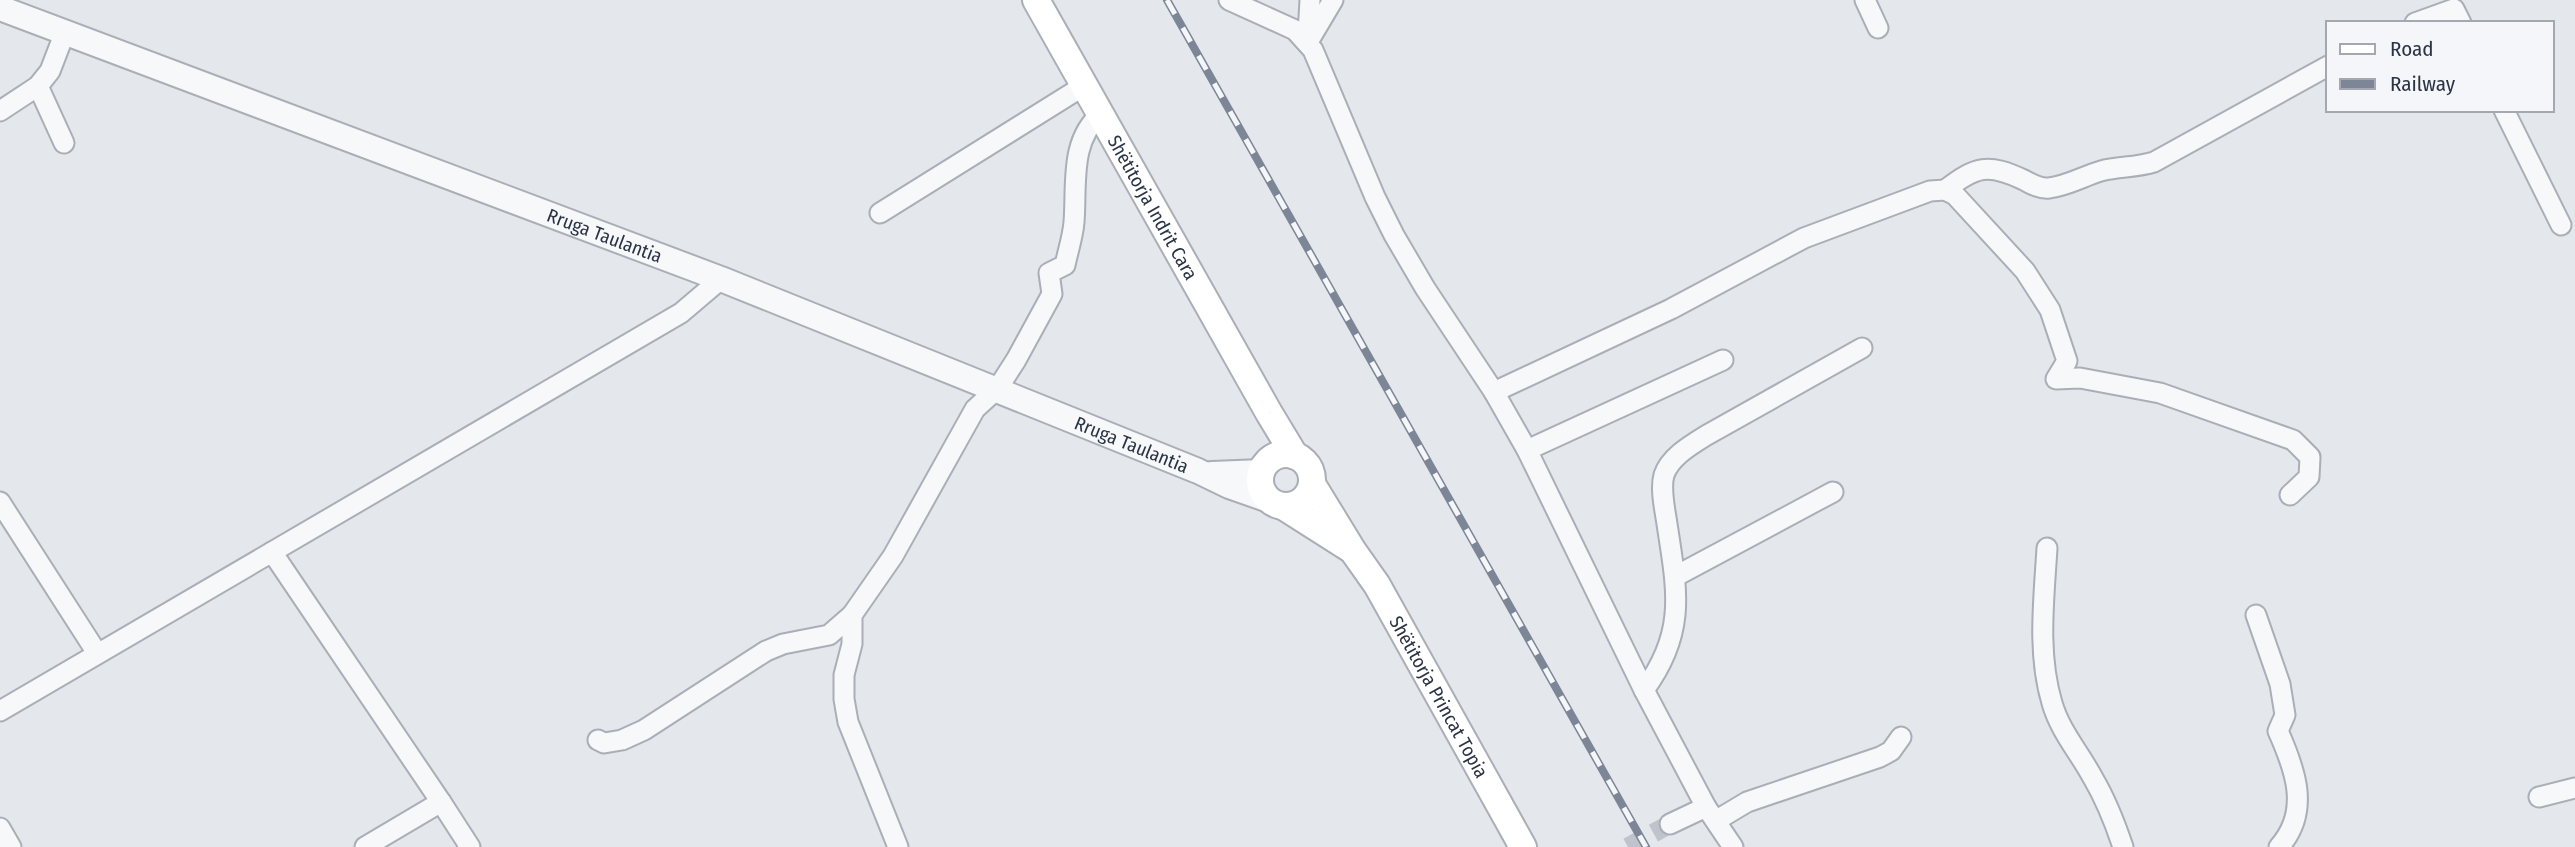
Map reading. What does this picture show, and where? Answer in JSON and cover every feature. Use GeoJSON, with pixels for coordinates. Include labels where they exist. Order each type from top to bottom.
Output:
{"type":"FeatureCollection","features":[{"type":"Feature","properties":{"kind":"main road","name":"Shëtitorja Indrit Cara"},"geometry":{"type":"LineString","coordinates":[[1037,0],[1295,456]]}},
{"type":"Feature","properties":{"kind":"main road"},"geometry":{"type":"LineString","coordinates":[[1264,467],[1280,455],[1295,456],[1307,464],[1311,474],[1309,493],[1302,501],[1293,505],[1276,503],[1261,487],[1269,414]]}},
{"type":"Feature","properties":{"kind":"main road","name":"Shëtitorja Princat Topia"},"geometry":{"type":"LineString","coordinates":[[1312,484],[1377,585],[1523,847]]}},
{"type":"Feature","properties":{"kind":"main road","name":"Shëtitorja Princat Topia"},"geometry":{"type":"LineString","coordinates":[[1276,503],[1353,551]]}},
{"type":"Feature","properties":{"kind":"street"},"geometry":{"type":"LineString","coordinates":[[1229,0],[1282,23],[1302,35],[1308,42],[1394,235],[1425,288],[1494,391],[1527,450],[1644,690],[1733,847]]}},
{"type":"Feature","properties":{"kind":"street"},"geometry":{"type":"LineString","coordinates":[[1308,42],[1310,0]]}},
{"type":"Feature","properties":{"kind":"street"},"geometry":{"type":"LineString","coordinates":[[1308,42],[1333,0]]}},
{"type":"Feature","properties":{"kind":"street"},"geometry":{"type":"LineString","coordinates":[[1865,0],[1878,28]]}},
{"type":"Feature","properties":{"kind":"street","name":"Rruga Taulantia"},"geometry":{"type":"LineString","coordinates":[[0,8],[721,279],[998,388],[1229,486],[1276,503]]}},
{"type":"Feature","properties":{"kind":"street"},"geometry":{"type":"LineString","coordinates":[[2420,21],[2454,9],[2459,21]]}},
{"type":"Feature","properties":{"kind":"street"},"geometry":{"type":"LineString","coordinates":[[0,111],[38,86],[50,71],[65,33]]}},
{"type":"Feature","properties":{"kind":"street"},"geometry":{"type":"LineString","coordinates":[[1494,391],[1671,309],[1804,238],[1930,191],[1945,190],[1969,174],[1991,168],[2000,169],[2034,185],[2050,188],[2103,170],[2154,162],[2326,67]]}},
{"type":"Feature","properties":{"kind":"street"},"geometry":{"type":"LineString","coordinates":[[880,213],[1085,85]]}},
{"type":"Feature","properties":{"kind":"street"},"geometry":{"type":"LineString","coordinates":[[38,86],[64,142]]}},
{"type":"Feature","properties":{"kind":"street"},"geometry":{"type":"LineString","coordinates":[[2505,112],[2561,225]]}},
{"type":"Feature","properties":{"kind":"street"},"geometry":{"type":"LineString","coordinates":[[598,740],[604,743],[622,740],[644,730],[766,651],[829,635],[852,615],[893,556],[975,409],[998,388],[1052,295],[1049,274],[1065,265],[1074,224],[1074,173],[1080,148],[1086,131],[1102,113]]}},
{"type":"Feature","properties":{"kind":"street"},"geometry":{"type":"LineString","coordinates":[[1945,190],[1955,195],[1974,214],[2025,271],[2050,310],[2067,361],[2056,379],[2080,378],[2160,393],[2293,440],[2310,457],[2309,477],[2290,495]]}},
{"type":"Feature","properties":{"kind":"street"},"geometry":{"type":"LineString","coordinates":[[0,711],[681,313],[721,279]]}},
{"type":"Feature","properties":{"kind":"street"},"geometry":{"type":"LineString","coordinates":[[1644,690],[1659,670],[1676,616],[1676,576],[1663,477],[1669,465],[1688,447],[1707,435],[1862,348]]}},
{"type":"Feature","properties":{"kind":"street"},"geometry":{"type":"LineString","coordinates":[[1527,450],[1723,360]]}},
{"type":"Feature","properties":{"kind":"street","name":"Rruga Taulantia"},"geometry":{"type":"LineString","coordinates":[[1204,474],[1264,467]]}},
{"type":"Feature","properties":{"kind":"street"},"geometry":{"type":"LineString","coordinates":[[1676,576],[1833,492]]}},
{"type":"Feature","properties":{"kind":"street"},"geometry":{"type":"LineString","coordinates":[[0,502],[97,653]]}},
{"type":"Feature","properties":{"kind":"street"},"geometry":{"type":"LineString","coordinates":[[2047,548],[2042,662],[2052,705],[2066,736],[2093,776],[2123,847]]}},
{"type":"Feature","properties":{"kind":"street"},"geometry":{"type":"LineString","coordinates":[[272,552],[470,847]]}},
{"type":"Feature","properties":{"kind":"street"},"geometry":{"type":"LineString","coordinates":[[852,615],[852,645],[844,675],[848,722],[898,847]]}},
{"type":"Feature","properties":{"kind":"street"},"geometry":{"type":"LineString","coordinates":[[2256,615],[2280,684],[2285,715],[2278,731],[2298,787],[2296,816],[2291,830],[2279,847]]}},
{"type":"Feature","properties":{"kind":"street"},"geometry":{"type":"LineString","coordinates":[[1671,824],[1712,814],[1880,757],[1891,751],[1901,737]]}},
{"type":"Feature","properties":{"kind":"street"},"geometry":{"type":"LineString","coordinates":[[2539,797],[2575,788]]}},
{"type":"Feature","properties":{"kind":"street"},"geometry":{"type":"LineString","coordinates":[[365,847],[440,802]]}},
{"type":"Feature","properties":{"kind":"street"},"geometry":{"type":"LineString","coordinates":[[0,828],[11,847]]}},
{"type":"Feature","properties":{"kind":"tunnel"},"geometry":{"type":"LineString","coordinates":[[1628,847],[1670,824]]}},
{"type":"Feature","properties":{"kind":"railway"},"geometry":{"type":"LineString","coordinates":[[1167,0],[1646,847]]}}]}
